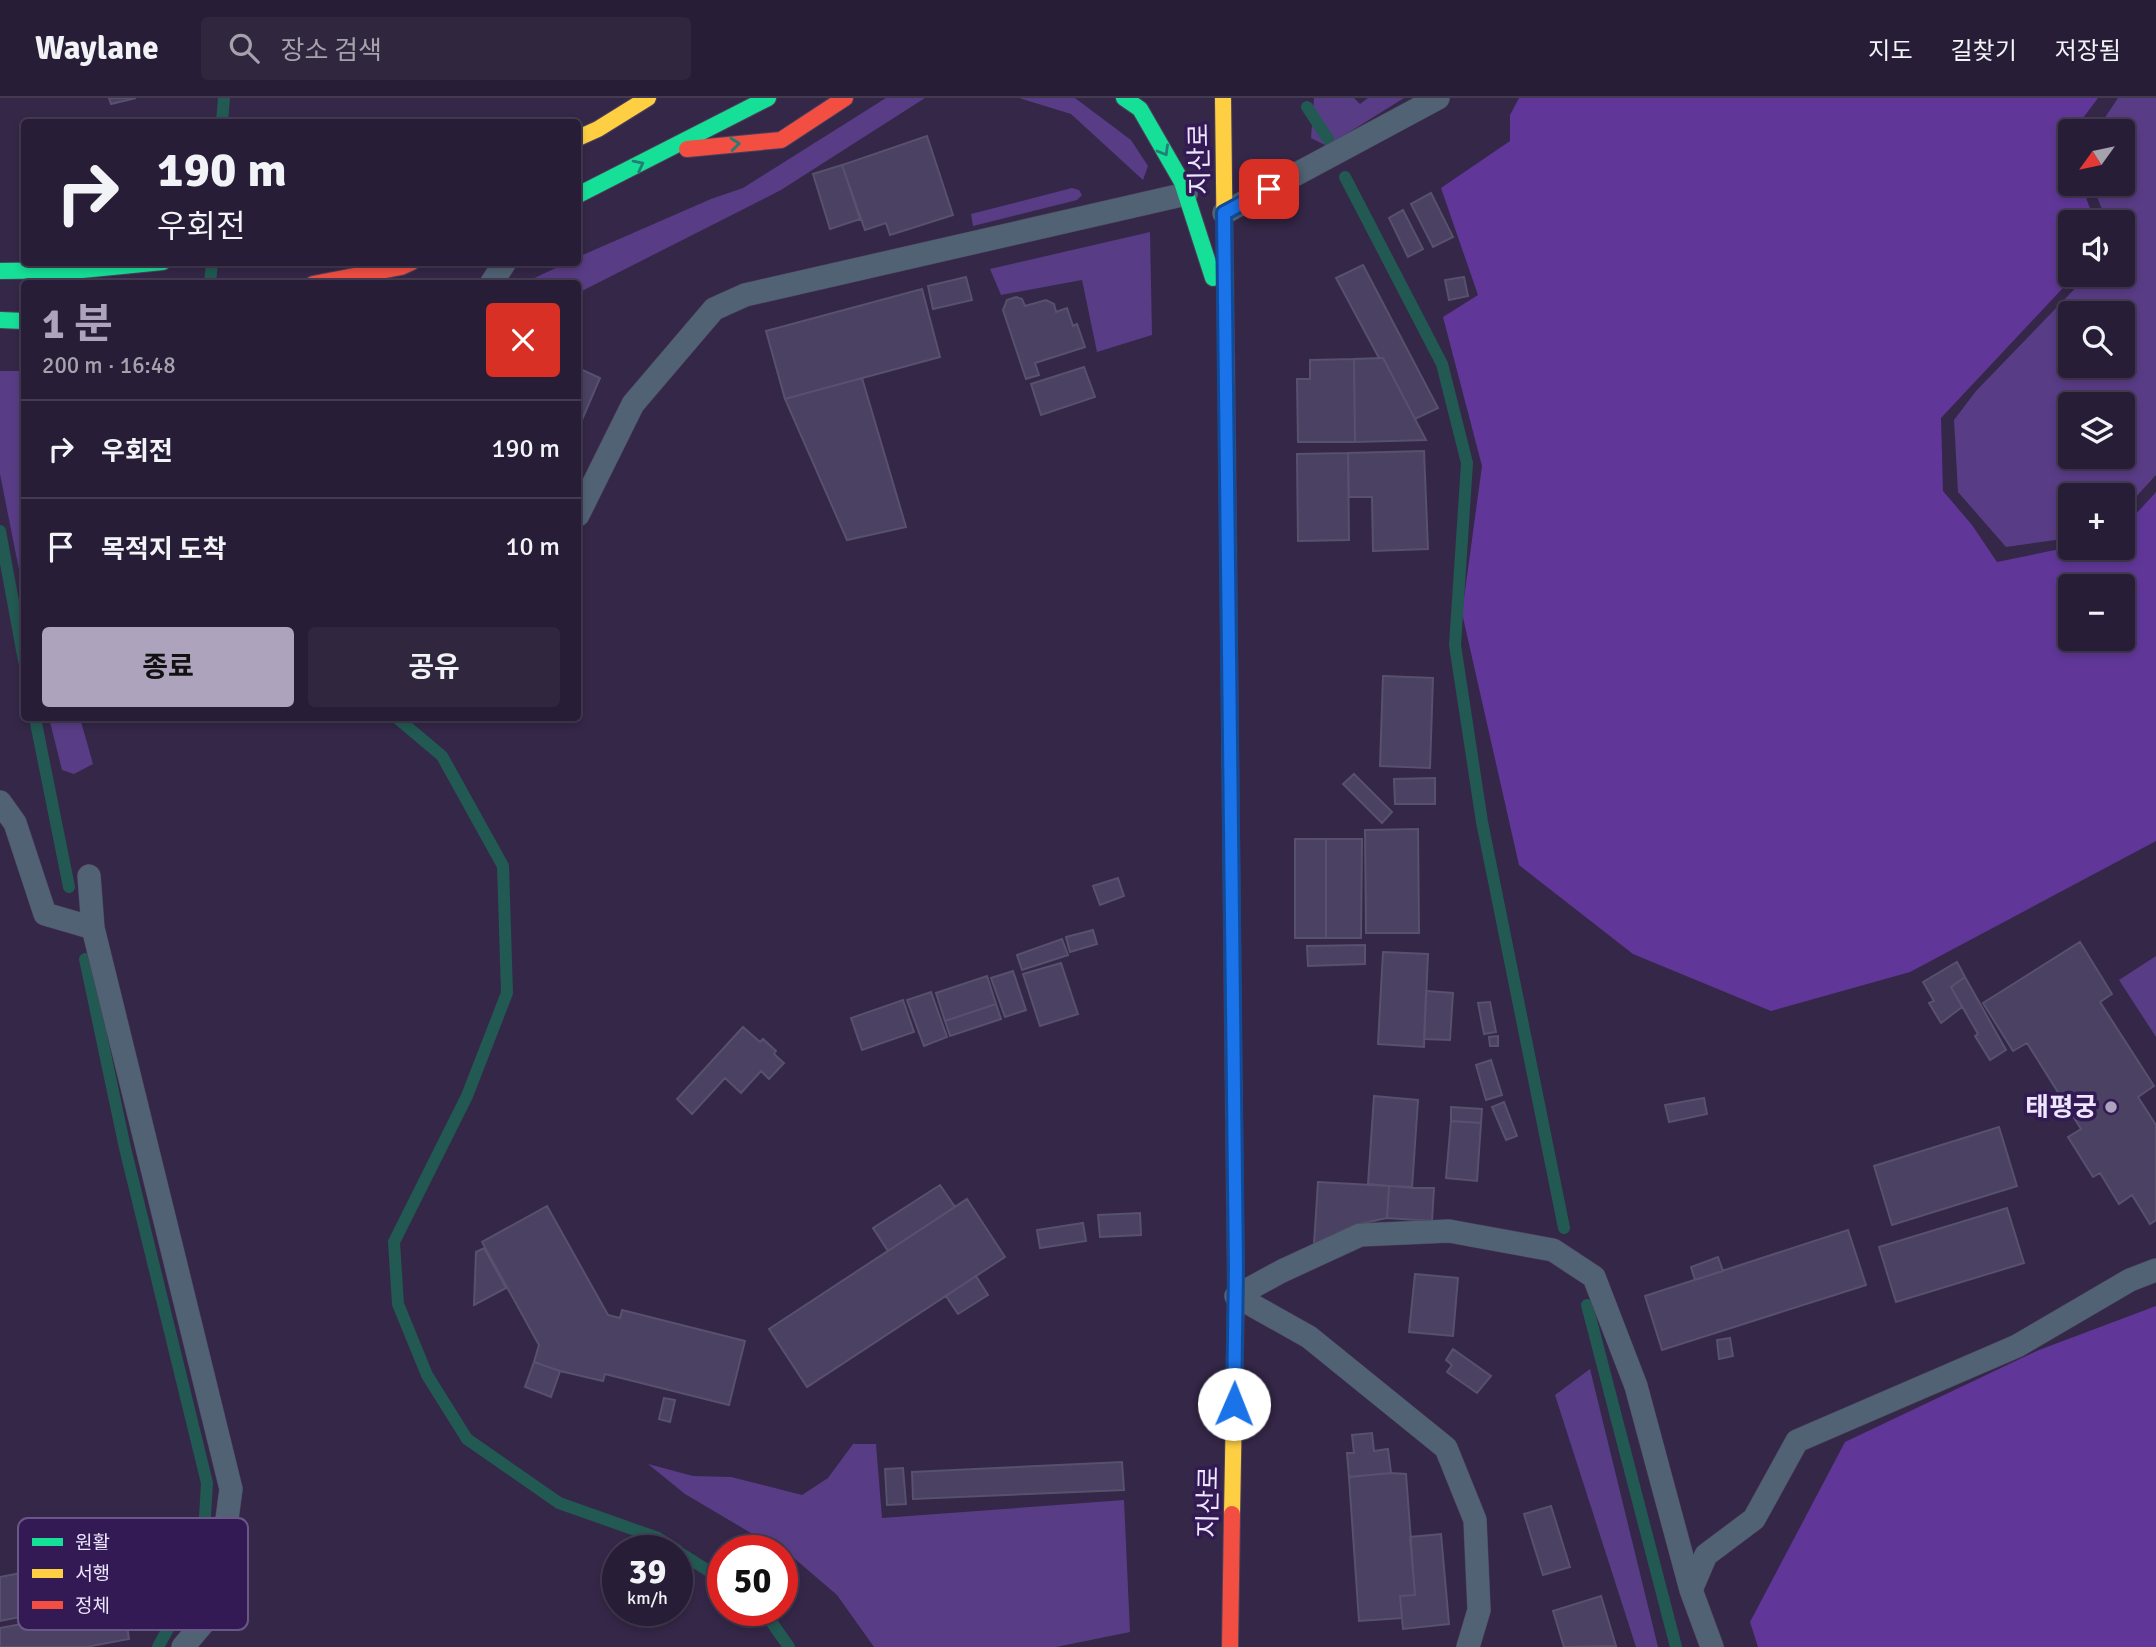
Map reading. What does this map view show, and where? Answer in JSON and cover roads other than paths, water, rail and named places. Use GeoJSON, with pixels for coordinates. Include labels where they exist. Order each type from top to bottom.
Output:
{"type":"FeatureCollection","features":[{"type":"Feature","properties":{"kind":"main road"},"geometry":{"type":"LineString","coordinates":[[581,137],[648,98]]}},
{"type":"Feature","properties":{"kind":"main road"},"geometry":{"type":"LineString","coordinates":[[581,194],[768,98]]}},
{"type":"Feature","properties":{"kind":"main road"},"geometry":{"type":"LineString","coordinates":[[667,151],[781,140],[845,98]]}},
{"type":"Feature","properties":{"kind":"main road"},"geometry":{"type":"LineString","coordinates":[[1124,98],[1140,109],[1182,182],[1225,316]]}},
{"type":"Feature","properties":{"kind":"main road","name":"지산로"},"geometry":{"type":"LineString","coordinates":[[1223,98],[1236,1296],[1230,1647]]}},
{"type":"Feature","properties":{"kind":"main road"},"geometry":{"type":"LineString","coordinates":[[1224,186],[1241,123]]}},
{"type":"Feature","properties":{"kind":"main road"},"geometry":{"type":"LineString","coordinates":[[0,271],[82,270],[122,266]]}},
{"type":"Feature","properties":{"kind":"main road"},"geometry":{"type":"LineString","coordinates":[[334,280],[403,266]]}},
{"type":"Feature","properties":{"kind":"main road"},"geometry":{"type":"LineString","coordinates":[[0,320],[21,321]]}},
{"type":"Feature","properties":{"kind":"lane"},"geometry":{"type":"LineString","coordinates":[[1224,213],[1438,98]]}},
{"type":"Feature","properties":{"kind":"lane"},"geometry":{"type":"LineString","coordinates":[[581,509],[634,404],[714,310],[745,295],[1186,194]]}},
{"type":"Feature","properties":{"kind":"lane"},"geometry":{"type":"LineString","coordinates":[[0,802],[15,823],[45,914],[93,928]]}},
{"type":"Feature","properties":{"kind":"lane"},"geometry":{"type":"LineString","coordinates":[[89,876],[93,928],[231,1489],[227,1518]]}},
{"type":"Feature","properties":{"kind":"lane"},"geometry":{"type":"LineString","coordinates":[[1236,1296],[1282,1271],[1360,1235],[1449,1231],[1553,1250],[1594,1277],[1636,1385],[1691,1590],[1712,1647]]}},
{"type":"Feature","properties":{"kind":"lane"},"geometry":{"type":"LineString","coordinates":[[1691,1590],[1706,1555],[1754,1519],[1797,1441],[2017,1346],[2130,1280],[2156,1270]]}},
{"type":"Feature","properties":{"kind":"lane"},"geometry":{"type":"LineString","coordinates":[[1236,1296],[1309,1337],[1446,1448],[1475,1520],[1479,1610],[1468,1647]]}},
{"type":"Feature","properties":{"kind":"lane"},"geometry":{"type":"LineString","coordinates":[[183,1647],[197,1630]]}},
{"type":"Feature","properties":{"kind":"waterway"},"geometry":{"type":"LineString","coordinates":[[222,119],[224,98]]}},
{"type":"Feature","properties":{"kind":"waterway"},"geometry":{"type":"LineString","coordinates":[[1307,107],[1328,139]]}},
{"type":"Feature","properties":{"kind":"waterway"},"geometry":{"type":"LineString","coordinates":[[1345,177],[1442,364],[1467,463],[1455,645],[1482,822],[1564,1228]]}},
{"type":"Feature","properties":{"kind":"waterway"},"geometry":{"type":"LineString","coordinates":[[210,280],[212,266]]}},
{"type":"Feature","properties":{"kind":"waterway"},"geometry":{"type":"LineString","coordinates":[[0,531],[21,645]]}},
{"type":"Feature","properties":{"kind":"waterway"},"geometry":{"type":"LineString","coordinates":[[36,721],[69,887]]}},
{"type":"Feature","properties":{"kind":"waterway"},"geometry":{"type":"LineString","coordinates":[[401,721],[442,756],[503,866],[507,993],[467,1096],[394,1242],[398,1304],[427,1375],[467,1439],[559,1503],[650,1535]]}},
{"type":"Feature","properties":{"kind":"waterway"},"geometry":{"type":"LineString","coordinates":[[85,959],[125,1148],[207,1483],[205,1518]]}},
{"type":"Feature","properties":{"kind":"waterway"},"geometry":{"type":"LineString","coordinates":[[1587,1305],[1676,1647]]}},
{"type":"Feature","properties":{"kind":"waterway"},"geometry":{"type":"LineString","coordinates":[[693,1561],[707,1570]]}},
{"type":"Feature","properties":{"kind":"waterway"},"geometry":{"type":"LineString","coordinates":[[774,1626],[789,1647]]}},
{"type":"Feature","properties":{"kind":"waterway"},"geometry":{"type":"LineString","coordinates":[[158,1647],[167,1630]]}},
{"type":"Feature","properties":{"kind":"place","name":"태평궁"},"geometry":{"type":"Point","coordinates":[2111,1107]}}]}
